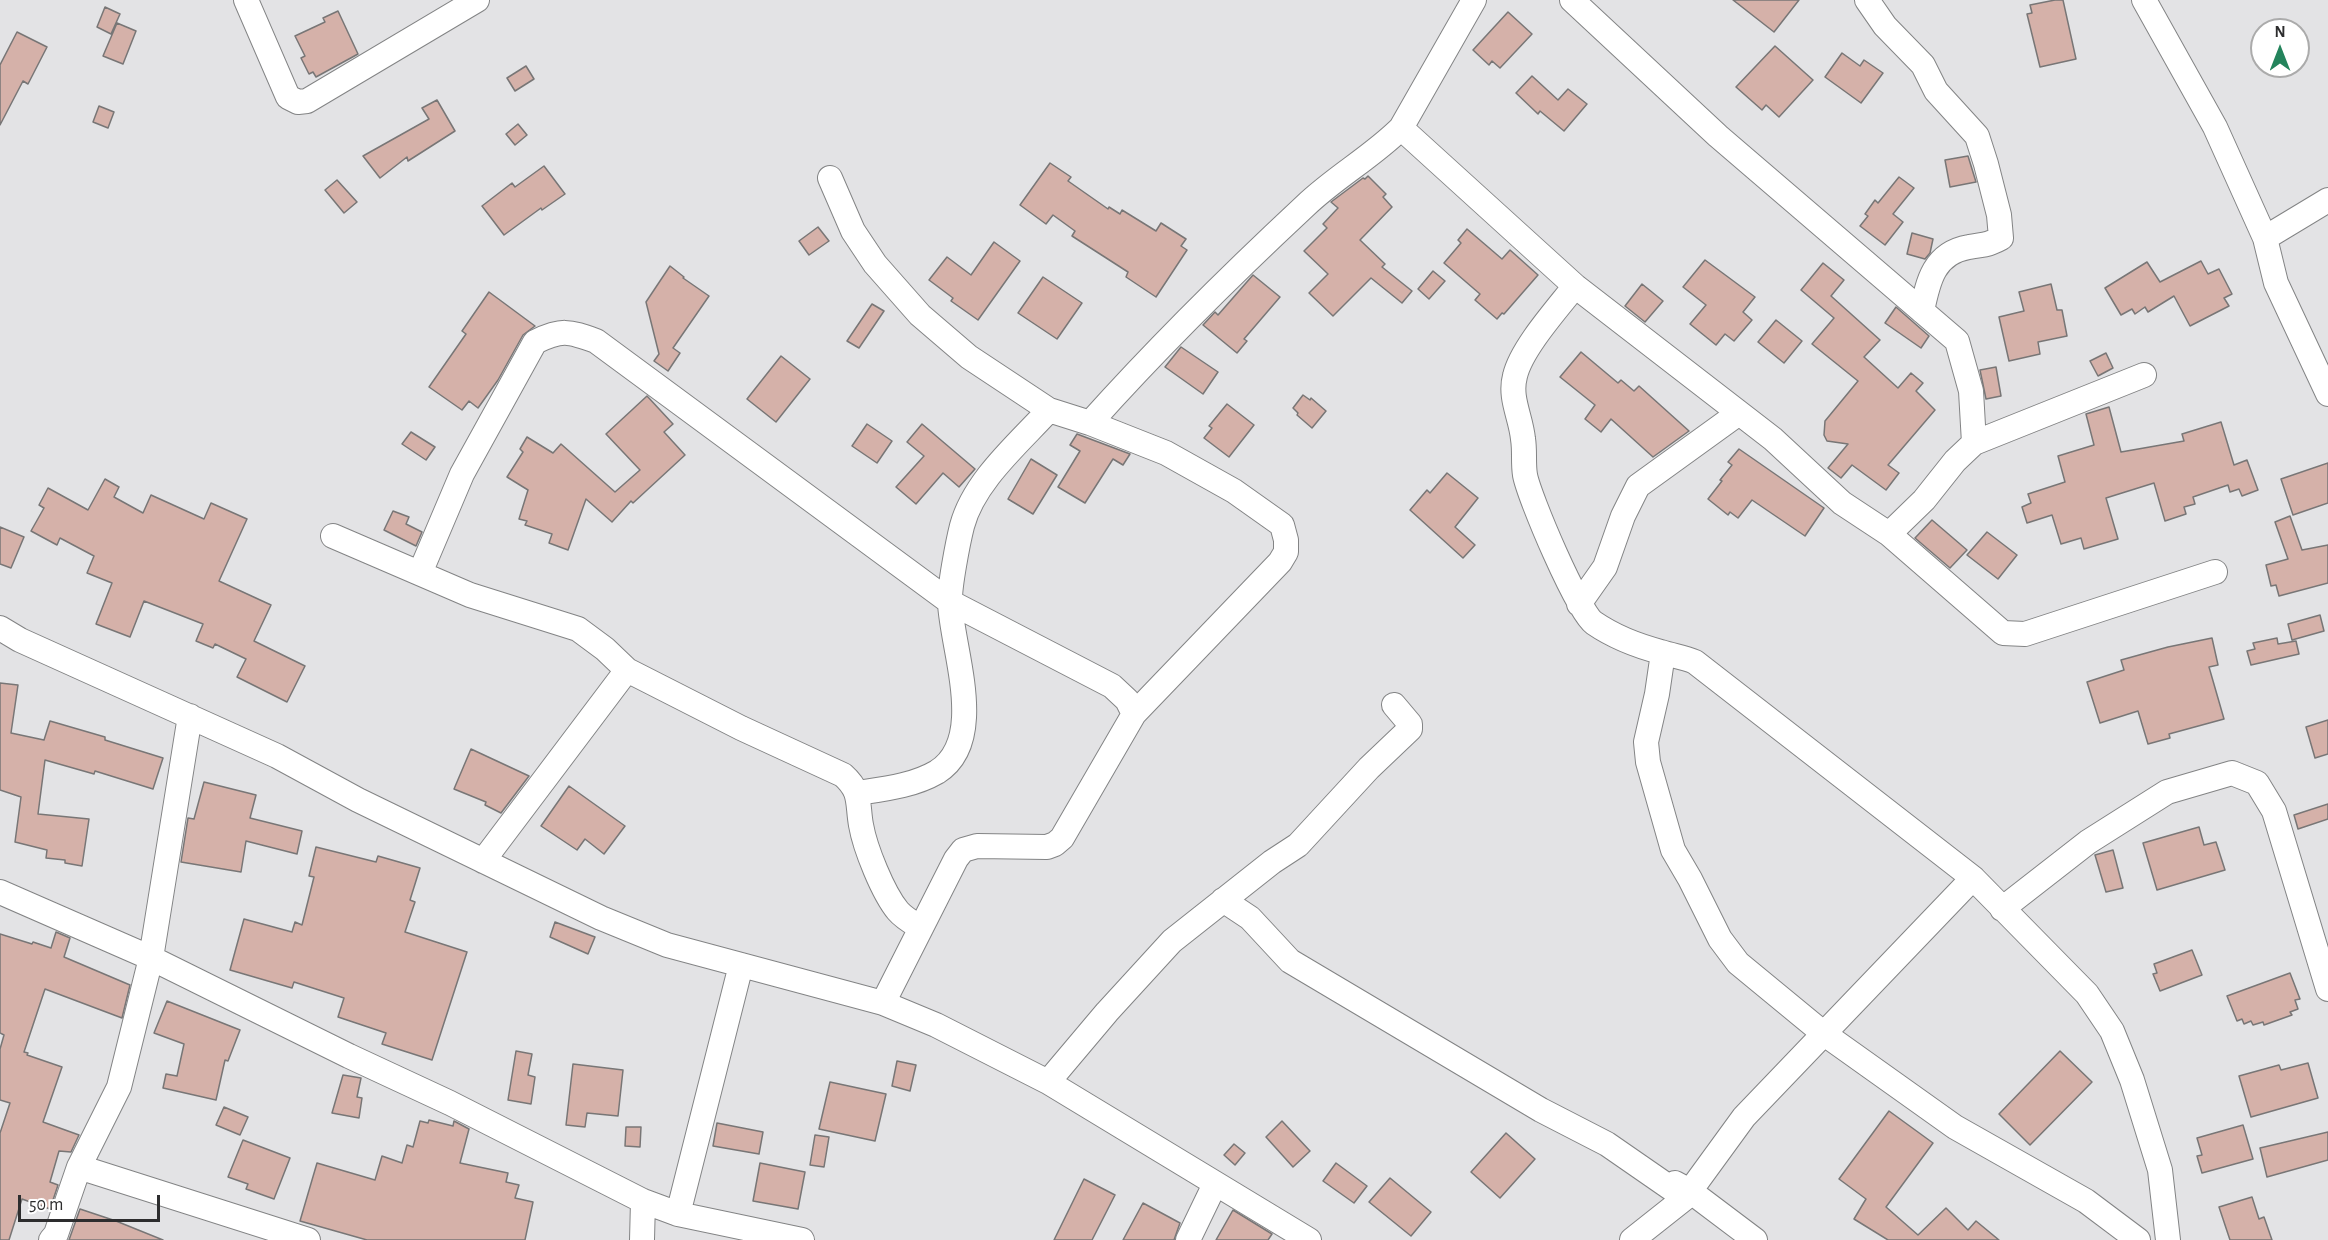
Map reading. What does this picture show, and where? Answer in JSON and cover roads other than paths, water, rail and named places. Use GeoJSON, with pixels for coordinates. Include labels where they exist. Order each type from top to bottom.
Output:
{"type":"FeatureCollection","features":[{"type":"Feature","properties":{"kind":"street"},"geometry":{"type":"LineString","coordinates":[[246,0],[288,97],[298,102],[307,101],[477,0]]}},
{"type":"Feature","properties":{"kind":"street"},"geometry":{"type":"LineString","coordinates":[[1090,423],[1143,364],[1307,204],[1384,145],[1401,128],[1474,0]]}},
{"type":"Feature","properties":{"kind":"street"},"geometry":{"type":"LineString","coordinates":[[1572,0],[1718,136],[1957,341],[1971,391],[1974,443]]}},
{"type":"Feature","properties":{"kind":"street"},"geometry":{"type":"LineString","coordinates":[[1867,0],[1885,26],[1923,65],[1936,91],[1977,136],[1999,215],[2001,238],[1986,246],[1968,247],[1943,258],[1929,279],[1922,311]]}},
{"type":"Feature","properties":{"kind":"street"},"geometry":{"type":"LineString","coordinates":[[2151,2],[2215,127],[2265,238],[2276,283],[2328,394]]}},
{"type":"Feature","properties":{"kind":"street"},"geometry":{"type":"LineString","coordinates":[[1401,128],[1575,285],[1781,446],[1842,503],[1889,534],[2003,633],[2025,634],[2215,572]]}},
{"type":"Feature","properties":{"kind":"street"},"geometry":{"type":"LineString","coordinates":[[830,178],[853,231],[875,264],[920,315],[969,357],[1049,410],[1090,423],[1166,453],[1234,491],[1282,525],[1286,540],[1286,552],[1280,562],[1134,714],[1062,838],[1047,847],[977,846],[963,850],[956,859],[883,1003]]}},
{"type":"Feature","properties":{"kind":"street"},"geometry":{"type":"LineString","coordinates":[[2265,238],[2328,200]]}},
{"type":"Feature","properties":{"kind":"street"},"geometry":{"type":"LineString","coordinates":[[1575,285],[1526,354],[1515,375],[1512,396],[1521,426],[1525,475],[1532,498],[1579,604],[1592,622],[1629,641],[1695,662],[1973,878],[2086,994],[2112,1030],[2132,1080],[2160,1170],[2168,1240]]}},
{"type":"Feature","properties":{"kind":"street"},"geometry":{"type":"LineString","coordinates":[[420,573],[462,474],[535,342],[556,332],[576,334],[596,341],[950,602],[1112,686],[1126,700],[1134,714]]}},
{"type":"Feature","properties":{"kind":"street"},"geometry":{"type":"LineString","coordinates":[[1889,534],[1924,500],[1955,461],[1974,443],[2144,375]]}},
{"type":"Feature","properties":{"kind":"street"},"geometry":{"type":"LineString","coordinates":[[858,794],[916,782],[939,771],[956,752],[963,727],[963,685],[950,602],[962,526],[982,484],[1049,410]]}},
{"type":"Feature","properties":{"kind":"street"},"geometry":{"type":"LineString","coordinates":[[1579,604],[1605,567],[1623,516],[1638,486],[1739,413]]}},
{"type":"Feature","properties":{"kind":"street"},"geometry":{"type":"LineString","coordinates":[[333,537],[470,595],[578,629],[605,649],[627,670],[741,728],[843,775],[851,782],[858,794],[861,827],[886,894],[900,913],[921,928]]}},
{"type":"Feature","properties":{"kind":"street"},"geometry":{"type":"LineString","coordinates":[[0,628],[20,640],[277,756],[358,800],[601,918],[667,945],[883,1003],[989,1050],[1048,1082],[1310,1240]]}},
{"type":"Feature","properties":{"kind":"street"},"geometry":{"type":"LineString","coordinates":[[1663,653],[1657,694],[1649,720],[1646,742],[1648,762],[1673,850],[1720,939],[1738,963],[1823,1033],[1955,1127],[2086,1201],[2138,1240]]}},
{"type":"Feature","properties":{"kind":"street"},"geometry":{"type":"LineString","coordinates":[[483,861],[627,670]]}},
{"type":"Feature","properties":{"kind":"street"},"geometry":{"type":"LineString","coordinates":[[1048,1082],[1107,1012],[1172,941],[1298,845],[1369,768],[1410,729],[1410,724],[1394,705]]}},
{"type":"Feature","properties":{"kind":"street"},"geometry":{"type":"LineString","coordinates":[[51,1240],[63,1215],[80,1167],[119,1087],[151,958],[190,716]]}},
{"type":"Feature","properties":{"kind":"street"},"geometry":{"type":"LineString","coordinates":[[2002,909],[2088,842],[2167,792],[2232,773],[2257,783],[2274,811],[2328,989]]}},
{"type":"Feature","properties":{"kind":"street"},"geometry":{"type":"LineString","coordinates":[[1632,1240],[1687,1195],[1744,1116],[1973,878]]}},
{"type":"Feature","properties":{"kind":"street"},"geometry":{"type":"LineString","coordinates":[[0,892],[151,958],[450,1103],[643,1201],[678,1214],[802,1240]]}},
{"type":"Feature","properties":{"kind":"street"},"geometry":{"type":"LineString","coordinates":[[1223,900],[1250,918],[1290,961],[1541,1110],[1607,1144],[1755,1240]]}},
{"type":"Feature","properties":{"kind":"street"},"geometry":{"type":"LineString","coordinates":[[678,1214],[741,965]]}},
{"type":"Feature","properties":{"kind":"street"},"geometry":{"type":"LineString","coordinates":[[80,1167],[308,1240]]}},
{"type":"Feature","properties":{"kind":"street"},"geometry":{"type":"LineString","coordinates":[[1668,1179],[1687,1195]]}},
{"type":"Feature","properties":{"kind":"street"},"geometry":{"type":"LineString","coordinates":[[1188,1240],[1215,1184]]}},
{"type":"Feature","properties":{"kind":"street"},"geometry":{"type":"LineString","coordinates":[[642,1240],[643,1201]]}}]}
